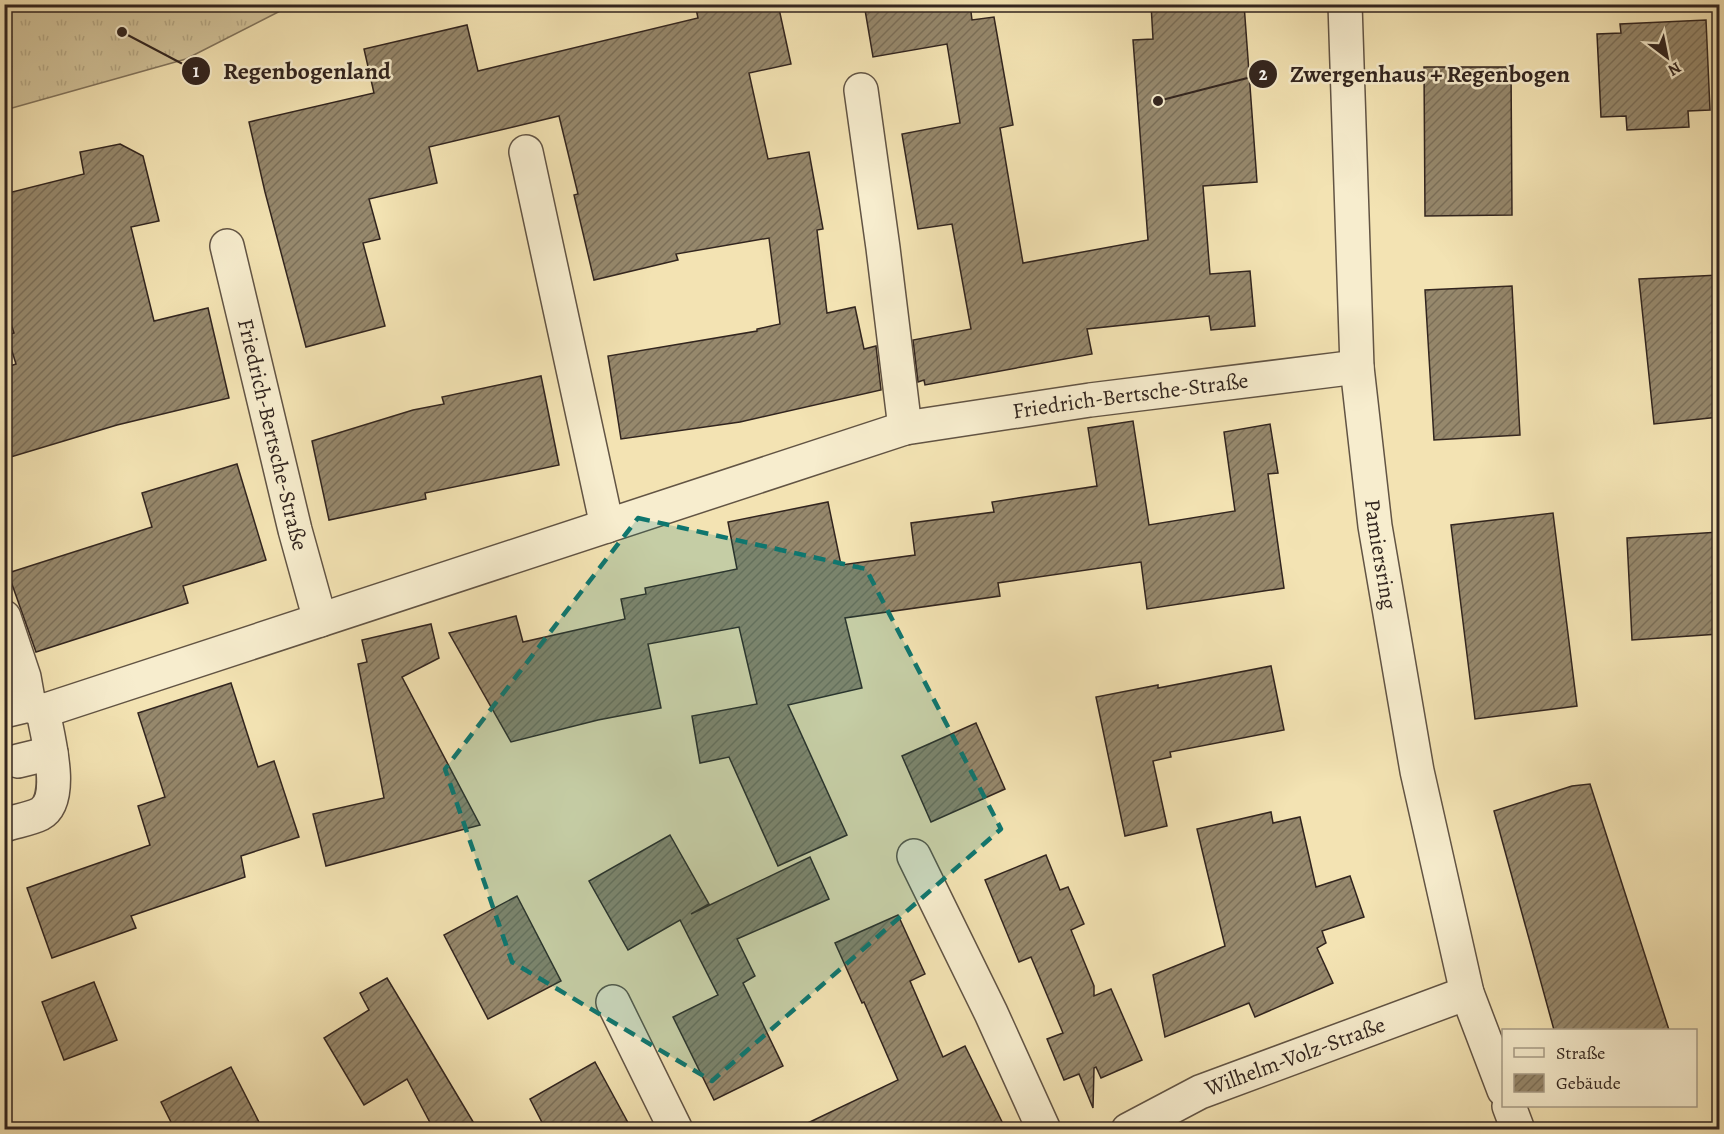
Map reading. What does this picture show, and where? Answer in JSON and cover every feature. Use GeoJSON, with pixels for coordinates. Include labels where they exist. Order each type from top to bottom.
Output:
{"type":"FeatureCollection","features":[{"type":"Feature","properties":{"kind":"street","name":"Pamiersring"},"geometry":{"type":"LineString","coordinates":[[1345,4],[1358,367],[1375,526],[1417,771],[1467,993],[1502,1087]]}},
{"type":"Feature","properties":{"kind":"street"},"geometry":{"type":"LineString","coordinates":[[861,90],[883,248],[904,428]]}},
{"type":"Feature","properties":{"kind":"street"},"geometry":{"type":"LineString","coordinates":[[526,152],[608,526]]}},
{"type":"Feature","properties":{"kind":"street","name":"Friedrich-Bertsche-Straße"},"geometry":{"type":"LineString","coordinates":[[227,246],[295,530],[320,620]]}},
{"type":"Feature","properties":{"kind":"street","name":"Friedrich-Bertsche-Straße"},"geometry":{"type":"LineString","coordinates":[[26,709],[320,620],[904,428],[1090,400],[1358,367]]}},
{"type":"Feature","properties":{"kind":"street"},"geometry":{"type":"LineString","coordinates":[[4,617],[24,677],[26,709],[51,753],[53,765],[51,802],[42,814],[4,825]]}},
{"type":"Feature","properties":{"kind":"street"},"geometry":{"type":"LineString","coordinates":[[18,761],[51,753]]}},
{"type":"Feature","properties":{"kind":"street"},"geometry":{"type":"LineString","coordinates":[[914,856],[991,1013],[1044,1130]]}},
{"type":"Feature","properties":{"kind":"street","name":"Wilhelm-Volz-Straße"},"geometry":{"type":"LineString","coordinates":[[1128,1130],[1200,1092],[1467,993]]}},
{"type":"Feature","properties":{"kind":"street"},"geometry":{"type":"LineString","coordinates":[[613,1002],[676,1130]]}},
{"type":"Feature","properties":{"kind":"street"},"geometry":{"type":"LineString","coordinates":[[1509,1107],[1518,1130]]}},
{"type":"Feature","properties":{"kind":"highlighted area"},"geometry":{"type":"Polygon","coordinates":[[[638,518],[866,569],[1001,829],[712,1081],[512,962],[445,769],[638,518]]]}},
{"type":"Feature","properties":{"kind":"green space"},"geometry":{"type":"Polygon","coordinates":[[[5,4],[292,5],[186,59],[5,110],[5,4]]]}},
{"type":"Feature","properties":{"kind":"building"},"geometry":{"type":"Polygon","coordinates":[[[695,4],[778,4],[791,64],[749,73],[768,159],[809,152],[823,229],[817,230],[827,313],[855,307],[864,349],[876,346],[881,390],[740,422],[621,439],[608,356],[757,331],[757,329],[780,324],[769,238],[676,254],[678,260],[594,280],[574,195],[578,194],[559,116],[429,147],[437,183],[369,199],[380,239],[363,243],[385,326],[306,347],[249,122],[374,93],[364,49],[467,25],[478,71],[698,18],[695,4]]]}},
{"type":"Feature","properties":{"kind":"building"},"geometry":{"type":"Polygon","coordinates":[[[864,4],[970,4],[972,20],[994,17],[1013,125],[1000,128],[1023,263],[1148,240],[1133,40],[1153,39],[1151,4],[1244,4],[1257,182],[1203,186],[1210,274],[1250,271],[1255,326],[1211,330],[1209,316],[1087,329],[1092,354],[925,385],[924,380],[918,382],[913,340],[971,329],[952,224],[918,229],[902,134],[960,123],[947,44],[873,57],[864,4]]]}},
{"type":"Feature","properties":{"kind":"building"},"geometry":{"type":"Polygon","coordinates":[[[1706,20],[1710,110],[1688,111],[1689,127],[1627,130],[1626,116],[1601,117],[1597,34],[1621,33],[1620,24],[1706,20]]]}},
{"type":"Feature","properties":{"kind":"building"},"geometry":{"type":"Polygon","coordinates":[[[1424,67],[1511,67],[1512,215],[1425,216],[1424,67]]]}},
{"type":"Feature","properties":{"kind":"building"},"geometry":{"type":"Polygon","coordinates":[[[120,144],[143,156],[159,221],[131,227],[154,321],[208,308],[229,398],[117,425],[4,459],[4,368],[16,364],[7,335],[14,333],[4,304],[4,194],[84,174],[80,152],[120,144]]]}},
{"type":"Feature","properties":{"kind":"building"},"geometry":{"type":"Polygon","coordinates":[[[1719,275],[1719,417],[1654,424],[1639,279],[1719,275]]]}},
{"type":"Feature","properties":{"kind":"building"},"geometry":{"type":"Polygon","coordinates":[[[1512,286],[1520,435],[1434,440],[1425,290],[1512,286]]]}},
{"type":"Feature","properties":{"kind":"building"},"geometry":{"type":"Polygon","coordinates":[[[541,376],[559,465],[425,493],[426,499],[329,520],[312,441],[413,410],[444,404],[442,397],[541,376]]]}},
{"type":"Feature","properties":{"kind":"building"},"geometry":{"type":"Polygon","coordinates":[[[1133,421],[1149,525],[1235,511],[1224,432],[1270,424],[1278,473],[1268,474],[1284,588],[1147,609],[1141,562],[998,583],[1000,596],[845,618],[862,688],[788,705],[847,835],[778,866],[729,757],[700,763],[692,716],[757,704],[739,627],[648,644],[661,708],[598,720],[511,742],[449,633],[516,616],[523,642],[625,619],[621,599],[646,594],[645,588],[737,569],[728,522],[828,502],[841,565],[915,555],[911,523],[994,512],[992,502],[1097,486],[1088,428],[1133,421]]]}},
{"type":"Feature","properties":{"kind":"building"},"geometry":{"type":"Polygon","coordinates":[[[237,464],[266,560],[183,586],[188,603],[36,652],[8,573],[152,527],[142,493],[237,464]]]}},
{"type":"Feature","properties":{"kind":"building"},"geometry":{"type":"Polygon","coordinates":[[[1553,513],[1577,706],[1475,719],[1451,525],[1553,513]]]}},
{"type":"Feature","properties":{"kind":"building"},"geometry":{"type":"Polygon","coordinates":[[[1719,532],[1719,634],[1632,640],[1627,538],[1719,532]]]}},
{"type":"Feature","properties":{"kind":"building"},"geometry":{"type":"Polygon","coordinates":[[[431,624],[439,658],[402,677],[480,825],[326,866],[313,814],[384,798],[358,664],[367,662],[362,640],[431,624]]]}},
{"type":"Feature","properties":{"kind":"building"},"geometry":{"type":"Polygon","coordinates":[[[1271,666],[1284,730],[1170,752],[1171,757],[1153,761],[1167,826],[1125,836],[1096,697],[1158,685],[1158,688],[1271,666]]]}},
{"type":"Feature","properties":{"kind":"building"},"geometry":{"type":"Polygon","coordinates":[[[231,683],[258,767],[274,761],[299,837],[241,856],[245,877],[131,916],[136,928],[52,958],[27,888],[150,845],[138,806],[165,797],[138,713],[231,683]]]}},
{"type":"Feature","properties":{"kind":"building"},"geometry":{"type":"Polygon","coordinates":[[[976,723],[1005,789],[931,822],[902,756],[976,723]]]}},
{"type":"Feature","properties":{"kind":"building"},"geometry":{"type":"Polygon","coordinates":[[[1590,784],[1669,1029],[1554,1029],[1494,811],[1572,786],[1590,784]]]}},
{"type":"Feature","properties":{"kind":"building"},"geometry":{"type":"Polygon","coordinates":[[[1271,812],[1273,823],[1300,817],[1316,887],[1350,876],[1364,917],[1322,931],[1326,943],[1317,948],[1333,983],[1255,1017],[1249,1003],[1165,1037],[1153,975],[1225,946],[1197,829],[1271,812]]]}},
{"type":"Feature","properties":{"kind":"building"},"geometry":{"type":"Polygon","coordinates":[[[670,835],[709,904],[691,914],[810,857],[829,899],[737,939],[755,976],[743,983],[783,1066],[714,1100],[673,1017],[718,995],[680,920],[628,950],[589,881],[670,835]]]}},
{"type":"Feature","properties":{"kind":"building"},"geometry":{"type":"Polygon","coordinates":[[[1046,855],[1060,890],[1068,887],[1084,924],[1071,930],[1094,986],[1094,996],[1111,989],[1142,1060],[1101,1078],[1096,1067],[1094,1068],[1093,1108],[1079,1074],[1064,1080],[1047,1039],[1063,1033],[1031,957],[1019,962],[985,880],[1046,855]]]}},
{"type":"Feature","properties":{"kind":"building"},"geometry":{"type":"Polygon","coordinates":[[[517,896],[561,981],[488,1019],[444,935],[517,896]]]}},
{"type":"Feature","properties":{"kind":"building"},"geometry":{"type":"Polygon","coordinates":[[[898,915],[925,974],[910,981],[943,1057],[965,1046],[1006,1130],[793,1130],[898,1080],[835,943],[898,915]]]}},
{"type":"Feature","properties":{"kind":"building"},"geometry":{"type":"Polygon","coordinates":[[[387,978],[478,1130],[434,1130],[407,1079],[364,1105],[324,1038],[369,1010],[360,993],[387,978]]]}},
{"type":"Feature","properties":{"kind":"building"},"geometry":{"type":"Polygon","coordinates":[[[94,982],[117,1040],[64,1060],[42,1002],[94,982]]]}},
{"type":"Feature","properties":{"kind":"building"},"geometry":{"type":"Polygon","coordinates":[[[595,1062],[632,1130],[546,1130],[530,1099],[595,1062]]]}},
{"type":"Feature","properties":{"kind":"building"},"geometry":{"type":"Polygon","coordinates":[[[231,1067],[263,1130],[175,1130],[161,1102],[231,1067]]]}},
{"type":"Feature","properties":{"kind":"place","name":"Regenbogenland"},"geometry":{"type":"Point","coordinates":[122,32]}},
{"type":"Feature","properties":{"kind":"place","name":"Zwergenhaus + Regenbogen"},"geometry":{"type":"Point","coordinates":[1158,101]}}]}
